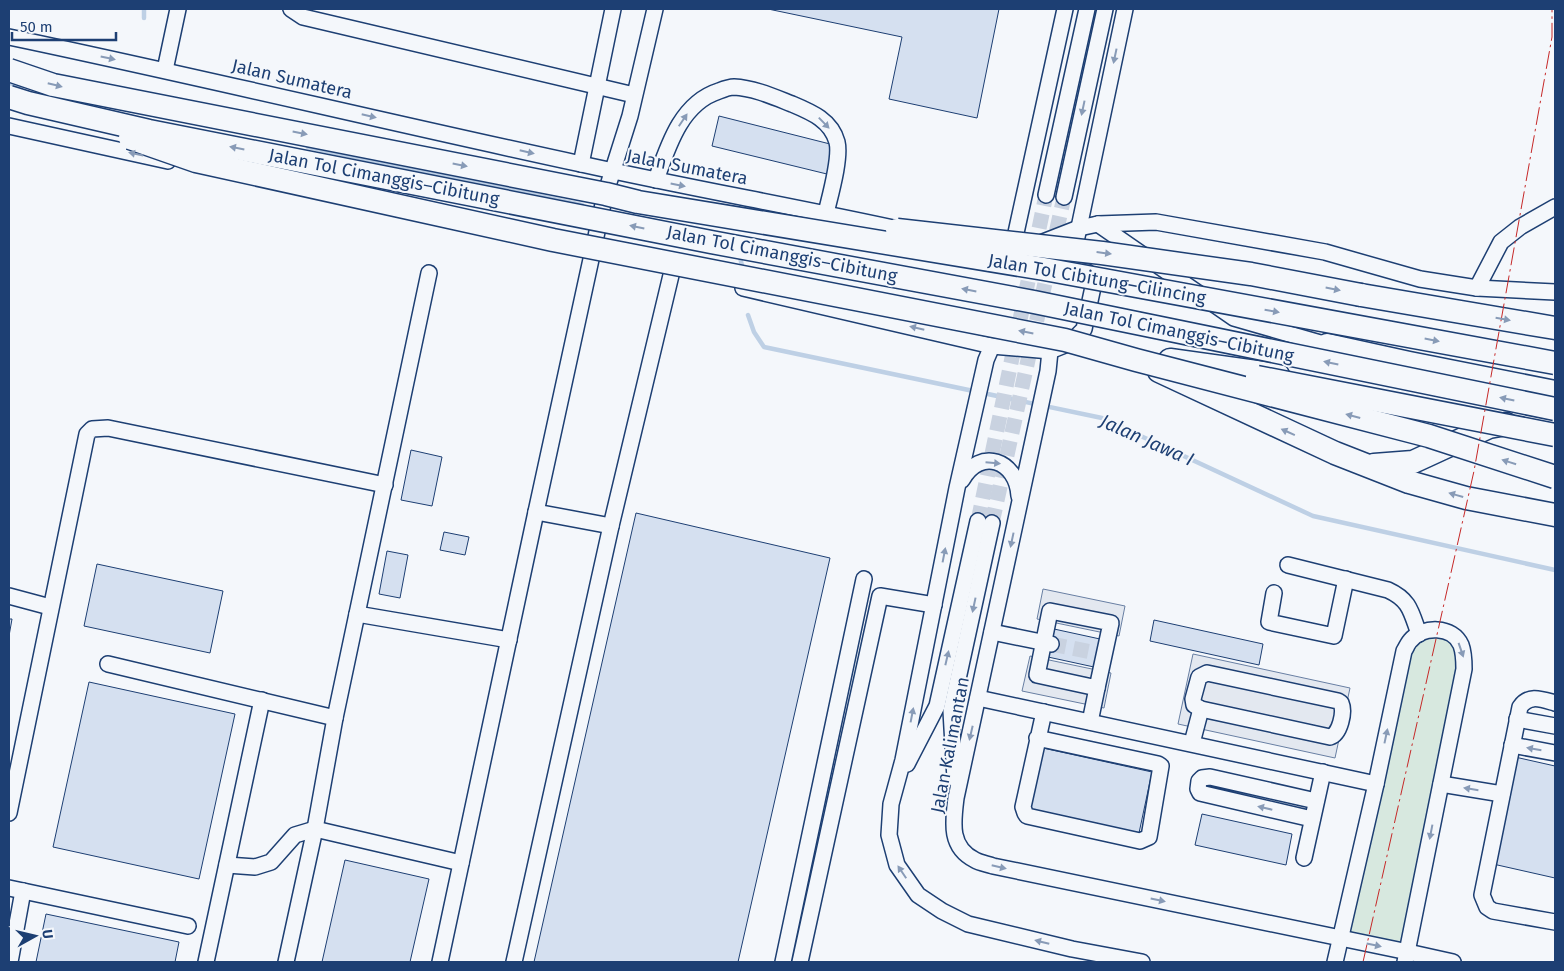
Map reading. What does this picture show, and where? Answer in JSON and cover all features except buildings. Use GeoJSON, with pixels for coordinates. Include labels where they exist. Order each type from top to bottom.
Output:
{"type":"FeatureCollection","features":[{"type":"Feature","properties":{"kind":"highway","name":"Jalan Tol Cimanggis–Cibitung"},"geometry":{"type":"LineString","coordinates":[[9,70],[53,85],[596,192],[638,202]]}},
{"type":"Feature","properties":{"kind":"highway","name":"Jalan Tol Cimanggis–Cibitung"},"geometry":{"type":"LineString","coordinates":[[18,100],[159,133],[711,242],[1034,302],[1555,409]]}},
{"type":"Feature","properties":{"kind":"highway"},"geometry":{"type":"LineString","coordinates":[[18,100],[196,161],[553,240],[1069,345],[1555,435]]}},
{"type":"Feature","properties":{"kind":"highway"},"geometry":{"type":"LineString","coordinates":[[638,202],[1102,253],[1252,274],[1361,295],[1555,327]]}},
{"type":"Feature","properties":{"kind":"highway","name":"Jalan Tol Cibitung–Cilincing"},"geometry":{"type":"LineString","coordinates":[[638,202],[1053,271],[1555,363]]}},
{"type":"Feature","properties":{"kind":"highway"},"geometry":{"type":"LineString","coordinates":[[1069,345],[1144,364],[1232,407],[1335,453],[1409,482],[1466,498],[1555,515]]}},
{"type":"Feature","properties":{"kind":"highway"},"geometry":{"type":"LineString","coordinates":[[1069,345],[1136,360],[1429,436],[1555,477]]}},
{"type":"Feature","properties":{"kind":"highway"},"geometry":{"type":"LineString","coordinates":[[1327,345],[1555,392]]}},
{"type":"Feature","properties":{"kind":"highway"},"geometry":{"type":"LineString","coordinates":[[1170,360],[1364,388],[1555,427]]}},
{"type":"Feature","properties":{"kind":"highway"},"geometry":{"type":"LineString","coordinates":[[1366,466],[1413,462],[1489,427],[1524,421]]}},
{"type":"Feature","properties":{"kind":"street"},"geometry":{"type":"LineString","coordinates":[[166,70],[178,9]]}},
{"type":"Feature","properties":{"kind":"street"},"geometry":{"type":"LineString","coordinates":[[291,9],[303,17],[634,95]]}},
{"type":"Feature","properties":{"kind":"street"},"geometry":{"type":"LineString","coordinates":[[581,164],[613,9]]}},
{"type":"Feature","properties":{"kind":"street"},"geometry":{"type":"LineString","coordinates":[[440,962],[605,195],[630,116],[654,9]]}},
{"type":"Feature","properties":{"kind":"street"},"geometry":{"type":"LineString","coordinates":[[1012,255],[1065,9]]}},
{"type":"Feature","properties":{"kind":"street"},"geometry":{"type":"LineString","coordinates":[[1046,195],[1086,9]]}},
{"type":"Feature","properties":{"kind":"street"},"geometry":{"type":"LineString","coordinates":[[1064,197],[1105,9]]}},
{"type":"Feature","properties":{"kind":"street"},"geometry":{"type":"LineString","coordinates":[[1071,267],[1126,9]]}},
{"type":"Feature","properties":{"kind":"street","name":"Jalan Sumatera"},"geometry":{"type":"LineString","coordinates":[[9,37],[166,70],[581,164],[826,213],[1071,267],[1087,272],[1093,287],[1084,329],[1069,345]]}},
{"type":"Feature","properties":{"kind":"street"},"geometry":{"type":"LineString","coordinates":[[656,180],[672,136],[689,111],[708,94],[732,87],[741,88],[765,93],[816,115],[833,132],[838,149],[826,213]]}},
{"type":"Feature","properties":{"kind":"street"},"geometry":{"type":"LineString","coordinates":[[9,126],[594,253],[992,346],[1069,345],[1170,360]]}},
{"type":"Feature","properties":{"kind":"street"},"geometry":{"type":"LineString","coordinates":[[1477,288],[1501,242],[1520,227],[1555,206]]}},
{"type":"Feature","properties":{"kind":"street"},"geometry":{"type":"LineString","coordinates":[[1012,255],[1079,228],[1098,224],[1156,222],[1325,252],[1420,279],[1477,288],[1555,292]]}},
{"type":"Feature","properties":{"kind":"street"},"geometry":{"type":"LineString","coordinates":[[1098,224],[1234,318],[1327,345]]}},
{"type":"Feature","properties":{"kind":"street"},"geometry":{"type":"LineString","coordinates":[[514,962],[611,526],[672,271]]}},
{"type":"Feature","properties":{"kind":"street"},"geometry":{"type":"LineString","coordinates":[[286,962],[315,829],[335,718],[429,272]]}},
{"type":"Feature","properties":{"kind":"street","name":"Jalan Kalimantan"},"geometry":{"type":"LineString","coordinates":[[1069,345],[1044,388],[1036,424],[956,798],[953,827],[960,847],[974,860],[993,866],[1340,938],[1406,957],[1453,962]]}},
{"type":"Feature","properties":{"kind":"street"},"geometry":{"type":"LineString","coordinates":[[992,346],[986,360],[903,760],[891,804],[889,834],[897,865],[918,895],[942,911],[968,924],[1071,956],[1142,962]]}},
{"type":"Feature","properties":{"kind":"street"},"geometry":{"type":"LineString","coordinates":[[9,813],[86,434],[92,429],[108,428],[385,485]]}},
{"type":"Feature","properties":{"kind":"street"},"geometry":{"type":"LineString","coordinates":[[958,488],[971,467],[992,461],[999,462],[1011,471],[1016,479],[1019,504]]}},
{"type":"Feature","properties":{"kind":"street"},"geometry":{"type":"LineString","coordinates":[[536,512],[611,526]]}},
{"type":"Feature","properties":{"kind":"street"},"geometry":{"type":"LineString","coordinates":[[896,785],[936,706],[985,522],[951,711],[956,798]]}},
{"type":"Feature","properties":{"kind":"street"},"geometry":{"type":"LineString","coordinates":[[1288,565],[1388,590],[1401,596],[1407,604],[1419,634]]}},
{"type":"Feature","properties":{"kind":"street"},"geometry":{"type":"LineString","coordinates":[[783,962],[864,579]]}},
{"type":"Feature","properties":{"kind":"street"},"geometry":{"type":"LineString","coordinates":[[1274,593],[1269,622],[1334,636],[1346,580]]}},
{"type":"Feature","properties":{"kind":"street"},"geometry":{"type":"LineString","coordinates":[[9,596],[50,607]]}},
{"type":"Feature","properties":{"kind":"street"},"geometry":{"type":"LineString","coordinates":[[800,962],[880,596],[934,605]]}},
{"type":"Feature","properties":{"kind":"street"},"geometry":{"type":"LineString","coordinates":[[1090,722],[1097,688],[1101,654],[1111,624],[1050,611],[1047,643],[1037,675],[1097,688]]}},
{"type":"Feature","properties":{"kind":"street"},"geometry":{"type":"LineString","coordinates":[[357,614],[509,640]]}},
{"type":"Feature","properties":{"kind":"street"},"geometry":{"type":"LineString","coordinates":[[1335,962],[1404,652],[1410,641],[1419,634],[1431,630],[1442,630],[1452,634],[1461,644],[1464,656],[1464,669],[1406,957]]}},
{"type":"Feature","properties":{"kind":"street"},"geometry":{"type":"LineString","coordinates":[[992,632],[1047,643]]}},
{"type":"Feature","properties":{"kind":"street"},"geometry":{"type":"LineString","coordinates":[[108,664],[335,718]]}},
{"type":"Feature","properties":{"kind":"street"},"geometry":{"type":"LineString","coordinates":[[1207,673],[1338,701],[1343,706],[1337,732],[1334,736],[1330,737],[1200,709],[1194,705],[1193,699],[1199,677],[1207,673]]}},
{"type":"Feature","properties":{"kind":"street"},"geometry":{"type":"LineString","coordinates":[[978,698],[1376,784]]}},
{"type":"Feature","properties":{"kind":"street"},"geometry":{"type":"LineString","coordinates":[[1555,703],[1534,698],[1528,699],[1520,707],[1482,895],[1487,907],[1493,911],[1555,922]]}},
{"type":"Feature","properties":{"kind":"street"},"geometry":{"type":"LineString","coordinates":[[206,962],[262,700]]}},
{"type":"Feature","properties":{"kind":"street"},"geometry":{"type":"LineString","coordinates":[[1192,743],[1200,709]]}},
{"type":"Feature","properties":{"kind":"street"},"geometry":{"type":"LineString","coordinates":[[1037,738],[1161,766],[1148,837],[1140,841],[1027,816],[1024,813],[1023,807],[1037,738],[1044,712]]}},
{"type":"Feature","properties":{"kind":"street"},"geometry":{"type":"LineString","coordinates":[[1517,719],[1555,726]]}},
{"type":"Feature","properties":{"kind":"street"},"geometry":{"type":"LineString","coordinates":[[1512,745],[1555,753]]}},
{"type":"Feature","properties":{"kind":"street"},"geometry":{"type":"LineString","coordinates":[[1304,858],[1323,772]]}},
{"type":"Feature","properties":{"kind":"street"},"geometry":{"type":"LineString","coordinates":[[1312,819],[1200,793],[1198,788],[1202,778],[1210,777],[1316,801]]}},
{"type":"Feature","properties":{"kind":"street"},"geometry":{"type":"LineString","coordinates":[[1441,784],[1502,794]]}},
{"type":"Feature","properties":{"kind":"street"},"geometry":{"type":"LineString","coordinates":[[227,865],[255,867],[271,862],[295,835],[315,829],[461,864]]}},
{"type":"Feature","properties":{"kind":"street"},"geometry":{"type":"LineString","coordinates":[[10,962],[16,890],[188,926]]}},
{"type":"Feature","properties":{"kind":"shaded area"},"geometry":{"type":"Polygon","coordinates":[[[1043,589],[1125,606],[1119,636],[1037,619],[1043,589]]]}},
{"type":"Feature","properties":{"kind":"shaded area"},"geometry":{"type":"Polygon","coordinates":[[[1431,630],[1461,644],[1408,952],[1340,938],[1404,651],[1431,630]]]}},
{"type":"Feature","properties":{"kind":"shaded area"},"geometry":{"type":"Polygon","coordinates":[[[1193,654],[1350,688],[1335,758],[1178,724],[1193,654]]]}},
{"type":"Feature","properties":{"kind":"shaded area"},"geometry":{"type":"Polygon","coordinates":[[[1030,656],[1111,673],[1104,708],[1022,691],[1030,656]]]}},
{"type":"Feature","properties":{"kind":"waterway"},"geometry":{"type":"LineString","coordinates":[[144,9],[144,18]]}},
{"type":"Feature","properties":{"kind":"waterway"},"geometry":{"type":"LineString","coordinates":[[9,83],[22,86]]}},
{"type":"Feature","properties":{"kind":"waterway"},"geometry":{"type":"LineString","coordinates":[[308,147],[582,205]]}},
{"type":"Feature","properties":{"kind":"waterway"},"geometry":{"type":"LineString","coordinates":[[739,253],[743,270]]}},
{"type":"Feature","properties":{"kind":"waterway","name":"Jalan Jawa I"},"geometry":{"type":"LineString","coordinates":[[748,315],[754,332],[764,347],[1102,418],[1313,516],[1555,570]]}},
{"type":"Feature","properties":{"kind":"tunnel"},"geometry":{"type":"LineString","coordinates":[[978,521],[1046,195]]}},
{"type":"Feature","properties":{"kind":"tunnel"},"geometry":{"type":"LineString","coordinates":[[992,523],[1064,197]]}},
{"type":"Feature","properties":{"kind":"tunnel"},"geometry":{"type":"LineString","coordinates":[[1051,644],[1097,653]]}},
{"type":"Feature","properties":{"kind":"power"},"geometry":{"type":"LineString","coordinates":[[1363,962],[1474,471],[1552,37],[1552,9]]}}]}
